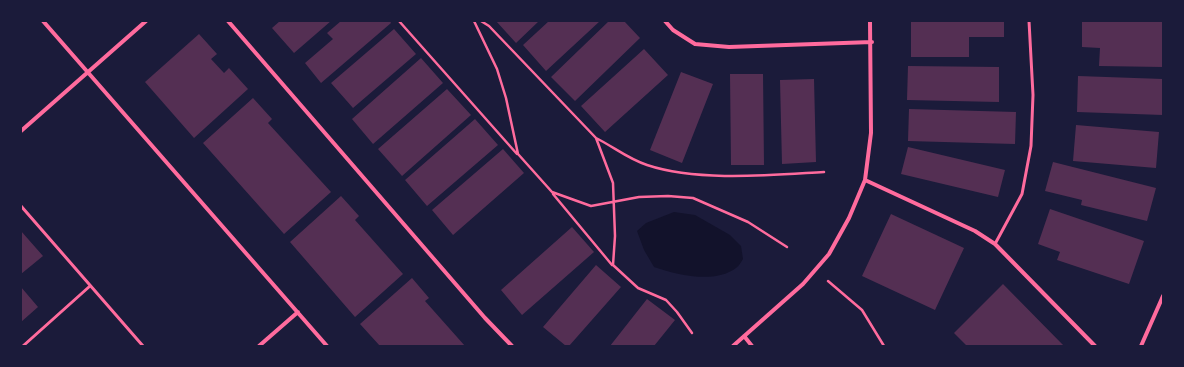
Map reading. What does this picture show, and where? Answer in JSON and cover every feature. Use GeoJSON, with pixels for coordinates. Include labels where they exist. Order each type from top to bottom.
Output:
{"type":"FeatureCollection","features":[{"type":"Feature","properties":{"kind":"street"},"geometry":{"type":"LineString","coordinates":[[43,21],[327,346]]}},
{"type":"Feature","properties":{"kind":"street"},"geometry":{"type":"LineString","coordinates":[[21,131],[146,21]]}},
{"type":"Feature","properties":{"kind":"street"},"geometry":{"type":"LineString","coordinates":[[228,21],[485,318],[512,346]]}},
{"type":"Feature","properties":{"kind":"street"},"geometry":{"type":"LineString","coordinates":[[665,21],[672,30],[695,44],[729,47],[872,42]]}},
{"type":"Feature","properties":{"kind":"street"},"geometry":{"type":"LineString","coordinates":[[733,346],[803,284],[829,254],[849,218],[865,180],[871,133],[872,42],[870,21]]}},
{"type":"Feature","properties":{"kind":"street"},"geometry":{"type":"LineString","coordinates":[[865,180],[975,231],[995,244],[1095,346]]}},
{"type":"Feature","properties":{"kind":"street"},"geometry":{"type":"LineString","coordinates":[[1141,346],[1163,296]]}},
{"type":"Feature","properties":{"kind":"street"},"geometry":{"type":"LineString","coordinates":[[259,346],[298,312]]}},
{"type":"Feature","properties":{"kind":"street"},"geometry":{"type":"LineString","coordinates":[[744,336],[752,346]]}},
{"type":"Feature","properties":{"kind":"lane"},"geometry":{"type":"LineString","coordinates":[[995,244],[1022,194],[1031,146],[1033,95],[1029,21]]}},
{"type":"Feature","properties":{"kind":"lane"},"geometry":{"type":"LineString","coordinates":[[21,206],[143,346]]}},
{"type":"Feature","properties":{"kind":"lane"},"geometry":{"type":"LineString","coordinates":[[23,346],[90,286]]}},
{"type":"Feature","properties":{"kind":"path"},"geometry":{"type":"LineString","coordinates":[[399,21],[552,192],[613,265],[638,288],[666,300],[677,312],[692,333]]}},
{"type":"Feature","properties":{"kind":"path"},"geometry":{"type":"LineString","coordinates":[[474,21],[497,69],[506,98],[518,154]]}},
{"type":"Feature","properties":{"kind":"path"},"geometry":{"type":"LineString","coordinates":[[481,21],[489,26],[596,138],[638,162],[679,172],[742,176],[824,172]]}},
{"type":"Feature","properties":{"kind":"path"},"geometry":{"type":"LineString","coordinates":[[596,138],[613,183],[613,265]]}},
{"type":"Feature","properties":{"kind":"path"},"geometry":{"type":"LineString","coordinates":[[552,192],[591,206],[654,196],[693,198],[748,222],[787,248]]}},
{"type":"Feature","properties":{"kind":"path"},"geometry":{"type":"LineString","coordinates":[[828,281],[862,310],[884,346]]}},
{"type":"Feature","properties":{"kind":"shaded area"},"geometry":{"type":"Polygon","coordinates":[[[674,212],[695,215],[730,235],[741,246],[743,259],[739,265],[727,273],[707,277],[674,273],[654,267],[644,250],[637,231],[646,223],[674,212]]]}},
{"type":"Feature","properties":{"kind":"building"},"geometry":{"type":"Polygon","coordinates":[[[280,21],[331,21],[294,53],[272,28],[280,21]]]}},
{"type":"Feature","properties":{"kind":"building"},"geometry":{"type":"Polygon","coordinates":[[[341,21],[390,21],[391,23],[321,83],[305,63],[333,39],[327,33],[341,21]]]}},
{"type":"Feature","properties":{"kind":"building"},"geometry":{"type":"Polygon","coordinates":[[[496,21],[539,21],[516,43],[496,21]]]}},
{"type":"Feature","properties":{"kind":"building"},"geometry":{"type":"Polygon","coordinates":[[[549,21],[600,21],[546,71],[523,45],[549,21]]]}},
{"type":"Feature","properties":{"kind":"building"},"geometry":{"type":"Polygon","coordinates":[[[609,21],[624,21],[640,38],[575,101],[551,77],[609,21]]]}},
{"type":"Feature","properties":{"kind":"building"},"geometry":{"type":"Polygon","coordinates":[[[911,21],[1004,21],[1004,37],[969,37],[969,57],[911,57],[911,21]]]}},
{"type":"Feature","properties":{"kind":"building"},"geometry":{"type":"Polygon","coordinates":[[[1082,21],[1163,21],[1163,67],[1099,66],[1100,48],[1082,47],[1082,21]]]}},
{"type":"Feature","properties":{"kind":"building"},"geometry":{"type":"Polygon","coordinates":[[[394,29],[416,54],[353,108],[331,83],[394,29]]]}},
{"type":"Feature","properties":{"kind":"building"},"geometry":{"type":"Polygon","coordinates":[[[199,34],[217,54],[211,59],[224,73],[229,68],[248,89],[194,138],[145,82],[199,34]]]}},
{"type":"Feature","properties":{"kind":"building"},"geometry":{"type":"Polygon","coordinates":[[[644,49],[668,75],[605,132],[581,106],[644,49]]]}},
{"type":"Feature","properties":{"kind":"building"},"geometry":{"type":"Polygon","coordinates":[[[421,58],[443,83],[373,144],[352,119],[421,58]]]}},
{"type":"Feature","properties":{"kind":"building"},"geometry":{"type":"Polygon","coordinates":[[[908,66],[999,67],[999,102],[907,100],[908,66]]]}},
{"type":"Feature","properties":{"kind":"building"},"geometry":{"type":"Polygon","coordinates":[[[681,72],[713,84],[682,163],[650,150],[681,72]]]}},
{"type":"Feature","properties":{"kind":"building"},"geometry":{"type":"Polygon","coordinates":[[[730,74],[763,74],[764,165],[731,165],[730,74]]]}},
{"type":"Feature","properties":{"kind":"building"},"geometry":{"type":"Polygon","coordinates":[[[1078,76],[1163,79],[1163,115],[1077,112],[1078,76]]]}},
{"type":"Feature","properties":{"kind":"building"},"geometry":{"type":"Polygon","coordinates":[[[814,79],[816,162],[782,164],[780,80],[814,79]]]}},
{"type":"Feature","properties":{"kind":"building"},"geometry":{"type":"Polygon","coordinates":[[[447,89],[471,115],[402,176],[378,149],[447,89]]]}},
{"type":"Feature","properties":{"kind":"building"},"geometry":{"type":"Polygon","coordinates":[[[253,98],[272,119],[268,123],[331,192],[284,234],[203,143],[253,98]]]}},
{"type":"Feature","properties":{"kind":"building"},"geometry":{"type":"Polygon","coordinates":[[[909,109],[1016,112],[1015,144],[908,141],[909,109]]]}},
{"type":"Feature","properties":{"kind":"building"},"geometry":{"type":"Polygon","coordinates":[[[475,119],[498,145],[427,206],[405,180],[475,119]]]}},
{"type":"Feature","properties":{"kind":"building"},"geometry":{"type":"Polygon","coordinates":[[[1076,125],[1159,132],[1156,168],[1073,161],[1076,125]]]}},
{"type":"Feature","properties":{"kind":"building"},"geometry":{"type":"Polygon","coordinates":[[[908,147],[1005,170],[998,197],[901,174],[908,147]]]}},
{"type":"Feature","properties":{"kind":"building"},"geometry":{"type":"Polygon","coordinates":[[[503,149],[524,173],[453,235],[432,210],[503,149]]]}},
{"type":"Feature","properties":{"kind":"building"},"geometry":{"type":"Polygon","coordinates":[[[1053,162],[1156,188],[1147,221],[1081,205],[1082,200],[1045,191],[1053,162]]]}},
{"type":"Feature","properties":{"kind":"building"},"geometry":{"type":"Polygon","coordinates":[[[341,196],[359,216],[355,220],[403,274],[355,317],[290,242],[341,196]]]}},
{"type":"Feature","properties":{"kind":"building"},"geometry":{"type":"Polygon","coordinates":[[[1050,209],[1144,241],[1129,284],[1057,260],[1060,252],[1038,244],[1050,209]]]}},
{"type":"Feature","properties":{"kind":"building"},"geometry":{"type":"Polygon","coordinates":[[[891,214],[964,248],[935,310],[862,276],[891,214]]]}},
{"type":"Feature","properties":{"kind":"building"},"geometry":{"type":"Polygon","coordinates":[[[572,227],[594,252],[522,315],[501,290],[572,227]]]}},
{"type":"Feature","properties":{"kind":"building"},"geometry":{"type":"Polygon","coordinates":[[[21,231],[43,256],[21,274],[21,231]]]}},
{"type":"Feature","properties":{"kind":"building"},"geometry":{"type":"Polygon","coordinates":[[[596,265],[621,287],[569,346],[566,346],[543,327],[596,265]]]}},
{"type":"Feature","properties":{"kind":"building"},"geometry":{"type":"Polygon","coordinates":[[[412,278],[429,298],[425,301],[465,346],[380,346],[360,324],[412,278]]]}},
{"type":"Feature","properties":{"kind":"building"},"geometry":{"type":"Polygon","coordinates":[[[1003,284],[1064,346],[967,346],[954,333],[1003,284]]]}},
{"type":"Feature","properties":{"kind":"building"},"geometry":{"type":"Polygon","coordinates":[[[21,287],[38,307],[21,322],[21,287]]]}},
{"type":"Feature","properties":{"kind":"building"},"geometry":{"type":"Polygon","coordinates":[[[647,299],[675,320],[654,346],[610,346],[647,299]]]}}]}
